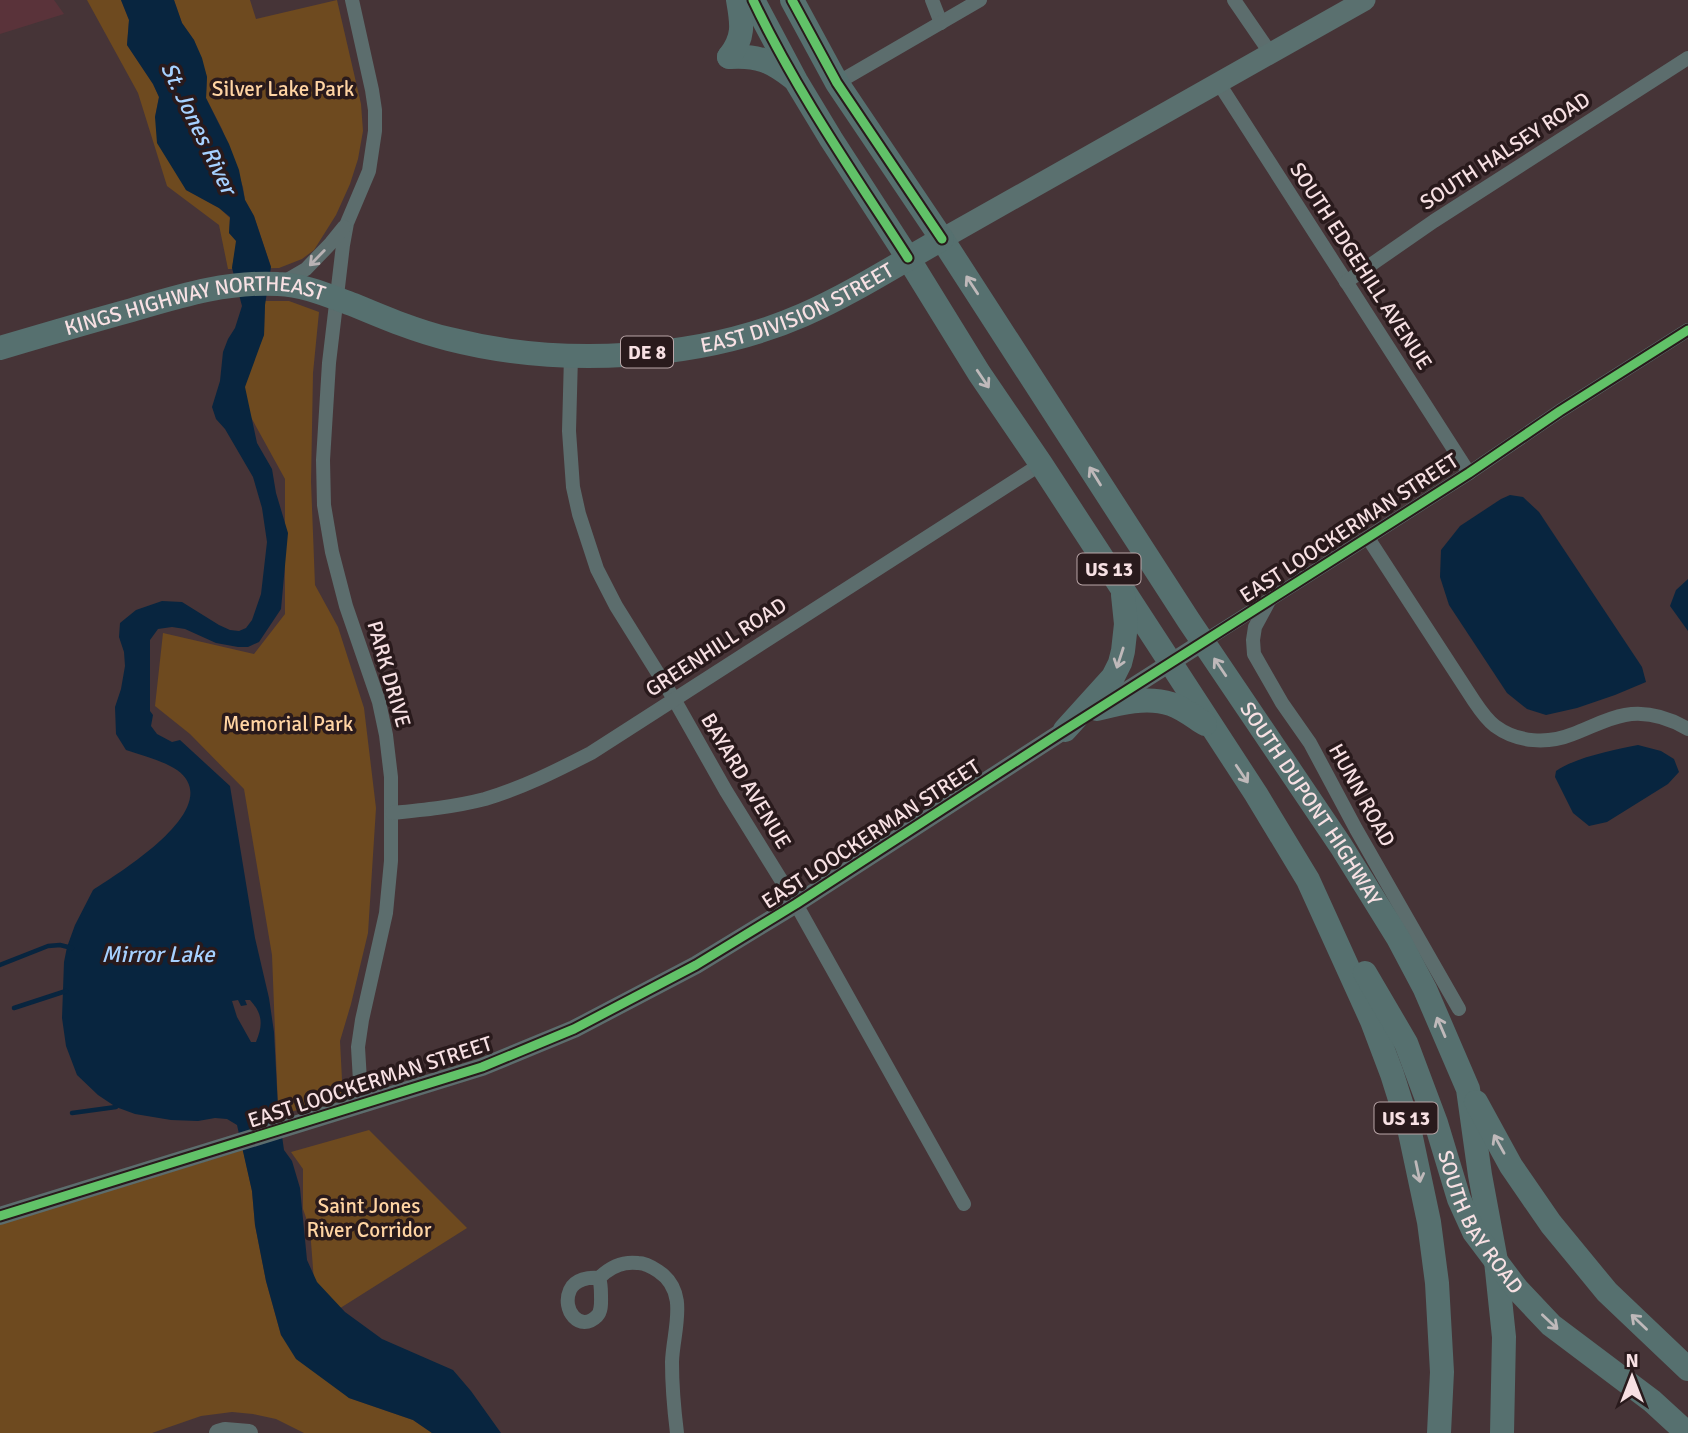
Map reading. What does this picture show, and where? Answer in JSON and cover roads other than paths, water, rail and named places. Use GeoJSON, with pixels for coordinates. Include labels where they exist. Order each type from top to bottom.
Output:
{"type":"FeatureCollection","features":[{"type":"Feature","properties":{"kind":"highway"},"geometry":{"type":"LineString","coordinates":[[737,0],[742,31],[737,47],[730,57],[746,56],[771,62],[796,81]]}},
{"type":"Feature","properties":{"kind":"highway","name":"US 13"},"geometry":{"type":"LineString","coordinates":[[753,0],[796,81],[908,258]]}},
{"type":"Feature","properties":{"kind":"highway","name":"US 13"},"geometry":{"type":"LineString","coordinates":[[792,0],[837,83],[942,239]]}},
{"type":"Feature","properties":{"kind":"highway","name":"EAST DIVISION STREET"},"geometry":{"type":"LineString","coordinates":[[336,298],[408,327],[453,341],[502,350],[571,356],[642,353],[743,336],[784,323],[828,303],[942,239]]}},
{"type":"Feature","properties":{"kind":"highway","name":"SOUTH DUPONT HIGHWAY"},"geometry":{"type":"LineString","coordinates":[[942,239],[1203,642],[1341,846],[1398,938],[1425,989],[1468,1089],[1496,1261],[1504,1337],[1502,1433]]}},
{"type":"Feature","properties":{"kind":"highway","name":"SOUTH DUPONT HIGHWAY"},"geometry":{"type":"LineString","coordinates":[[908,258],[979,373],[1256,794],[1308,880],[1371,1021],[1409,1128],[1429,1222],[1436,1272],[1441,1372],[1440,1433]]}},
{"type":"Feature","properties":{"kind":"highway","name":"KINGS HIGHWAY NORTHEAST"},"geometry":{"type":"LineString","coordinates":[[0,348],[219,287],[280,284],[336,298]]}},
{"type":"Feature","properties":{"kind":"highway"},"geometry":{"type":"LineString","coordinates":[[1065,730],[1113,677],[1119,663],[1126,624],[1123,590]]}},
{"type":"Feature","properties":{"kind":"highway"},"geometry":{"type":"LineString","coordinates":[[1097,709],[1127,702],[1159,701],[1181,708],[1214,731]]}},
{"type":"Feature","properties":{"kind":"highway","name":"SOUTH BAY ROAD"},"geometry":{"type":"LineString","coordinates":[[1308,880],[1406,1042],[1436,1123],[1459,1199],[1474,1231],[1517,1289],[1551,1325],[1652,1401],[1687,1433]]}},
{"type":"Feature","properties":{"kind":"highway"},"geometry":{"type":"LineString","coordinates":[[1468,1089],[1511,1166],[1551,1224],[1607,1292],[1688,1369]]}},
{"type":"Feature","properties":{"kind":"highway"},"geometry":{"type":"LineString","coordinates":[[1426,1433],[1433,1417],[1441,1372]]}},
{"type":"Feature","properties":{"kind":"main road","name":"EAST DIVISION STREET"},"geometry":{"type":"LineString","coordinates":[[942,239],[1365,0]]}},
{"type":"Feature","properties":{"kind":"street","name":"KINGS HIGHWAY NORTHEAST"},"geometry":{"type":"LineString","coordinates":[[336,298],[347,223],[369,171],[375,131],[372,90],[352,0]]}},
{"type":"Feature","properties":{"kind":"street"},"geometry":{"type":"LineString","coordinates":[[932,0],[942,23]]}},
{"type":"Feature","properties":{"kind":"street"},"geometry":{"type":"LineString","coordinates":[[837,83],[980,0]]}},
{"type":"Feature","properties":{"kind":"street"},"geometry":{"type":"LineString","coordinates":[[1234,0],[1270,54]]}},
{"type":"Feature","properties":{"kind":"street","name":"SOUTH HALSEY ROAD"},"geometry":{"type":"LineString","coordinates":[[1346,282],[1688,58]]}},
{"type":"Feature","properties":{"kind":"street","name":"SOUTH EDGEHILL AVENUE"},"geometry":{"type":"LineString","coordinates":[[1218,82],[1469,472]]}},
{"type":"Feature","properties":{"kind":"street"},"geometry":{"type":"LineString","coordinates":[[280,284],[306,270],[347,223]]}},
{"type":"Feature","properties":{"kind":"street","name":"PARK DRIVE"},"geometry":{"type":"LineString","coordinates":[[336,298],[323,437],[324,505],[337,574],[383,719],[392,813],[386,913],[359,1034],[358,1063],[365,1104]]}},
{"type":"Feature","properties":{"kind":"street","name":"EAST LOOCKERMAN STREET"},"geometry":{"type":"LineString","coordinates":[[0,1216],[482,1067],[574,1029],[695,965],[796,904],[1688,330]]}},
{"type":"Feature","properties":{"kind":"street","name":"BAYARD AVENUE"},"geometry":{"type":"LineString","coordinates":[[571,356],[569,431],[573,487],[597,569],[616,606],[796,904],[964,1204]]}},
{"type":"Feature","properties":{"kind":"street","name":"GREENHILL ROAD"},"geometry":{"type":"LineString","coordinates":[[392,813],[484,799],[533,782],[590,753],[1041,464]]}},
{"type":"Feature","properties":{"kind":"street"},"geometry":{"type":"LineString","coordinates":[[1372,535],[1474,701],[1494,726],[1525,740],[1556,740],[1626,715],[1644,714],[1662,717],[1688,729]]}},
{"type":"Feature","properties":{"kind":"street","name":"HUNN ROAD"},"geometry":{"type":"LineString","coordinates":[[1269,600],[1255,627],[1254,654],[1282,703],[1310,743],[1356,829],[1460,1009]]}},
{"type":"Feature","properties":{"kind":"street"},"geometry":{"type":"LineString","coordinates":[[599,1279],[608,1269],[618,1265],[641,1263],[656,1269],[674,1287],[677,1312],[672,1358],[672,1395],[677,1433]]}},
{"type":"Feature","properties":{"kind":"street"},"geometry":{"type":"LineString","coordinates":[[218,1433],[249,1433]]}},
{"type":"Feature","properties":{"kind":"water"},"geometry":{"type":"Polygon","coordinates":[[[121,0],[174,0],[182,23],[202,58],[207,77],[206,98],[239,170],[245,200],[254,216],[271,267],[264,335],[245,387],[257,443],[272,469],[288,533],[281,609],[259,642],[248,647],[238,647],[216,643],[185,629],[172,627],[158,629],[150,640],[150,711],[153,715],[151,726],[157,734],[172,742],[180,740],[230,786],[255,938],[269,998],[284,1150],[292,1161],[300,1188],[307,1260],[317,1282],[345,1312],[382,1339],[453,1370],[501,1433],[432,1433],[413,1420],[349,1398],[296,1359],[281,1335],[266,1281],[255,1225],[252,1191],[237,1125],[227,1119],[215,1118],[198,1121],[171,1120],[135,1114],[116,1107],[98,1095],[77,1075],[66,1046],[62,1018],[64,962],[75,925],[93,890],[164,838],[180,820],[189,802],[189,785],[177,770],[126,750],[116,734],[115,707],[125,666],[119,637],[120,623],[136,610],[162,601],[182,602],[230,630],[239,631],[246,628],[252,620],[261,594],[267,542],[262,508],[253,477],[225,429],[216,419],[212,407],[220,381],[223,352],[242,306],[232,268],[236,241],[229,233],[230,217],[186,190],[157,143],[155,117],[159,97],[127,45],[129,20],[121,0]],[[238,1000],[232,1001],[237,1017],[251,1042],[256,1042],[261,1025],[259,1015],[250,1000],[245,1000],[247,1005],[241,1006],[238,1000]]]}},
{"type":"Feature","properties":{"kind":"water"},"geometry":{"type":"Polygon","coordinates":[[[1510,495],[1523,497],[1539,512],[1642,667],[1646,682],[1577,708],[1546,715],[1527,709],[1507,693],[1449,605],[1440,577],[1441,550],[1460,526],[1510,495]]]}},
{"type":"Feature","properties":{"kind":"water"},"geometry":{"type":"Polygon","coordinates":[[[1688,579],[1688,631],[1670,606],[1676,590],[1688,579]]]}},
{"type":"Feature","properties":{"kind":"water"},"geometry":{"type":"Polygon","coordinates":[[[1638,745],[1661,751],[1674,759],[1679,772],[1668,784],[1607,822],[1589,826],[1573,813],[1555,777],[1556,771],[1584,758],[1638,745]]]}},
{"type":"Feature","properties":{"kind":"waterway"},"geometry":{"type":"LineString","coordinates":[[0,965],[48,946],[72,948]]}},
{"type":"Feature","properties":{"kind":"waterway"},"geometry":{"type":"LineString","coordinates":[[14,1008],[66,991]]}},
{"type":"Feature","properties":{"kind":"waterway"},"geometry":{"type":"LineString","coordinates":[[72,1113],[116,1107]]}},
{"type":"Feature","properties":{"kind":"park label","name":"Silver Lake Park"},"geometry":{"type":"Point","coordinates":[283,89]}},
{"type":"Feature","properties":{"kind":"park label","name":"Memorial Park"},"geometry":{"type":"Point","coordinates":[288,724]}},
{"type":"Feature","properties":{"kind":"park label","name":"Saint Jones River Corridor"},"geometry":{"type":"Point","coordinates":[369,1218]}},
{"type":"Feature","properties":{"kind":"water label","name":"St. Jones River"},"geometry":{"type":"Point","coordinates":[199,128]}},
{"type":"Feature","properties":{"kind":"water label","name":"Mirror Lake"},"geometry":{"type":"Point","coordinates":[158,954]}}]}
